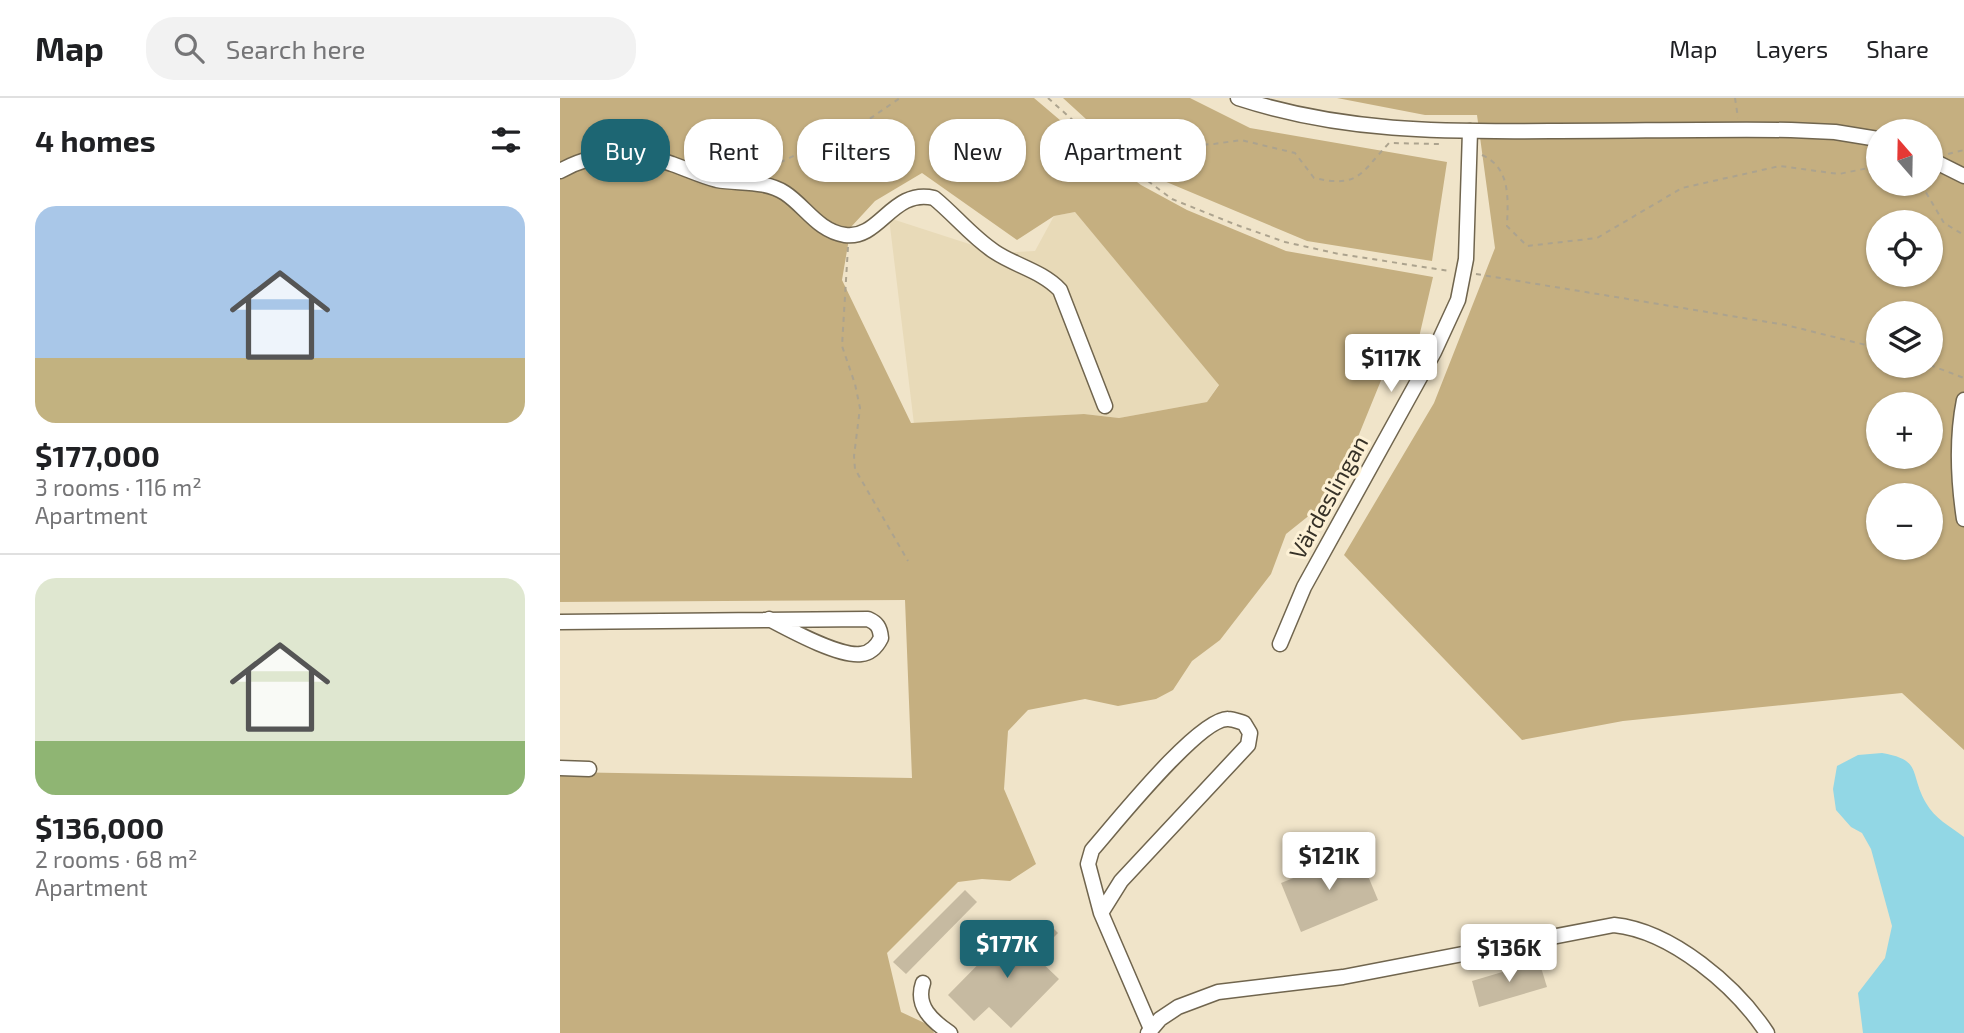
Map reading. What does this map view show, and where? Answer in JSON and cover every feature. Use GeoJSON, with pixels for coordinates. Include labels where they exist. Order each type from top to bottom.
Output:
{"type":"FeatureCollection","features":[{"type":"Feature","properties":{"kind":"street"},"geometry":{"type":"LineString","coordinates":[[1238,98],[1276,110],[1334,122],[1408,131],[1740,129],[1835,132],[1866,137]]}},
{"type":"Feature","properties":{"kind":"street","name":"Värdeslingan"},"geometry":{"type":"LineString","coordinates":[[1280,644],[1304,587],[1434,352],[1458,300],[1466,259],[1470,131]]}},
{"type":"Feature","properties":{"kind":"street"},"geometry":{"type":"LineString","coordinates":[[560,171],[603,154],[643,155],[705,177],[773,187],[786,193],[826,228],[849,235],[869,229],[903,201],[924,196],[934,198],[986,246],[1051,280],[1060,290],[1105,406]]}},
{"type":"Feature","properties":{"kind":"street"},"geometry":{"type":"LineString","coordinates":[[1943,166],[1964,176]]}},
{"type":"Feature","properties":{"kind":"street"},"geometry":{"type":"LineString","coordinates":[[1964,400],[1959,425],[1958,481],[1964,519]]}},
{"type":"Feature","properties":{"kind":"street"},"geometry":{"type":"LineString","coordinates":[[560,622],[769,619],[868,619],[876,622],[881,638],[871,652],[850,653],[801,635],[769,619]]}},
{"type":"Feature","properties":{"kind":"street"},"geometry":{"type":"LineString","coordinates":[[1101,913],[1121,881],[1248,745],[1250,733],[1244,723],[1227,718],[1207,727],[1186,745],[1091,849],[1088,864],[1101,913],[1149,1031],[1160,1019],[1178,1007],[1218,992],[1334,978],[1614,925],[1658,938],[1702,965],[1754,1013],[1767,1033]]}},
{"type":"Feature","properties":{"kind":"street"},"geometry":{"type":"LineString","coordinates":[[560,768],[589,769]]}},
{"type":"Feature","properties":{"kind":"street"},"geometry":{"type":"LineString","coordinates":[[923,983],[920,991],[925,1010],[950,1033]]}},
{"type":"Feature","properties":{"kind":"path"},"geometry":{"type":"LineString","coordinates":[[783,161],[865,122],[900,98]]}},
{"type":"Feature","properties":{"kind":"path"},"geometry":{"type":"LineString","coordinates":[[1048,98],[1069,119]]}},
{"type":"Feature","properties":{"kind":"path"},"geometry":{"type":"LineString","coordinates":[[1735,98],[1740,129]]}},
{"type":"Feature","properties":{"kind":"path"},"geometry":{"type":"LineString","coordinates":[[1206,145],[1241,140],[1295,153],[1314,178],[1336,183],[1350,181],[1361,174],[1389,144],[1445,144]]}},
{"type":"Feature","properties":{"kind":"path"},"geometry":{"type":"LineString","coordinates":[[1470,150],[1493,160],[1505,179],[1507,226],[1527,246],[1597,238],[1682,188],[1707,182],[1780,166],[1839,174],[1866,168]]}},
{"type":"Feature","properties":{"kind":"path"},"geometry":{"type":"LineString","coordinates":[[1149,182],[1172,199],[1285,242],[1339,254],[1773,323],[1866,345]]}},
{"type":"Feature","properties":{"kind":"path"},"geometry":{"type":"LineString","coordinates":[[1928,196],[1944,223],[1964,235]]}},
{"type":"Feature","properties":{"kind":"path"},"geometry":{"type":"LineString","coordinates":[[849,235],[842,346],[860,408],[855,469],[908,561]]}},
{"type":"Feature","properties":{"kind":"path"},"geometry":{"type":"LineString","coordinates":[[1943,370],[1964,378]]}},
{"type":"Feature","properties":{"kind":"shaded area"},"geometry":{"type":"Polygon","coordinates":[[[560,98],[1034,98],[1059,119],[1040,119],[1040,182],[1137,182],[1187,210],[1286,251],[1433,277],[1417,346],[1382,378],[1351,454],[1331,492],[1321,506],[1286,534],[1271,574],[1220,640],[1192,661],[1173,690],[1156,699],[1118,706],[1085,699],[1028,710],[1008,731],[1004,789],[1036,864],[1010,881],[982,879],[958,882],[887,953],[901,1012],[931,1026],[934,1033],[560,1033],[560,772],[912,778],[905,600],[560,602],[560,98]],[[797,119],[797,182],[907,182],[875,201],[851,227],[842,280],[911,423],[1084,414],[1119,418],[1207,402],[1219,385],[1075,212],[1054,216],[1017,240],[935,182],[1026,182],[1026,119],[929,119],[929,178],[922,173],[915,177],[915,119],[797,119]]]}},
{"type":"Feature","properties":{"kind":"shaded area"},"geometry":{"type":"Polygon","coordinates":[[[1063,98],[1190,98],[1250,128],[1447,162],[1432,261],[1307,241],[1166,182],[1206,182],[1206,119],[1086,119],[1063,98]]]}},
{"type":"Feature","properties":{"kind":"shaded area"},"geometry":{"type":"Polygon","coordinates":[[[1337,98],[1964,98],[1964,750],[1902,693],[1623,721],[1522,740],[1344,555],[1434,403],[1495,248],[1477,115],[1425,115],[1337,98]]]}},
{"type":"Feature","properties":{"kind":"shaded area"},"geometry":{"type":"Polygon","coordinates":[[[1075,212],[1219,384],[1207,402],[1119,418],[1084,414],[914,424],[889,218],[997,253],[1035,251],[1054,216],[1075,212]]]}},
{"type":"Feature","properties":{"kind":"water"},"geometry":{"type":"Polygon","coordinates":[[[1882,753],[1895,756],[1909,764],[1929,808],[1964,837],[1964,1033],[1863,1033],[1858,993],[1885,958],[1892,926],[1871,849],[1862,833],[1851,827],[1836,810],[1833,789],[1837,766],[1858,755],[1882,753]]]}},
{"type":"Feature","properties":{"kind":"building"},"geometry":{"type":"Polygon","coordinates":[[[1358,852],[1378,900],[1301,932],[1281,883],[1358,852]]]}},
{"type":"Feature","properties":{"kind":"building"},"geometry":{"type":"Polygon","coordinates":[[[965,890],[977,902],[906,974],[893,962],[965,890]]]}},
{"type":"Feature","properties":{"kind":"building"},"geometry":{"type":"Polygon","coordinates":[[[1050,925],[1058,933],[1035,956],[1059,979],[1011,1028],[989,1007],[974,1021],[948,995],[1010,932],[1027,948],[1050,925]]]}},
{"type":"Feature","properties":{"kind":"building"},"geometry":{"type":"Polygon","coordinates":[[[1539,961],[1547,987],[1479,1007],[1472,981],[1539,961]]]}}]}
